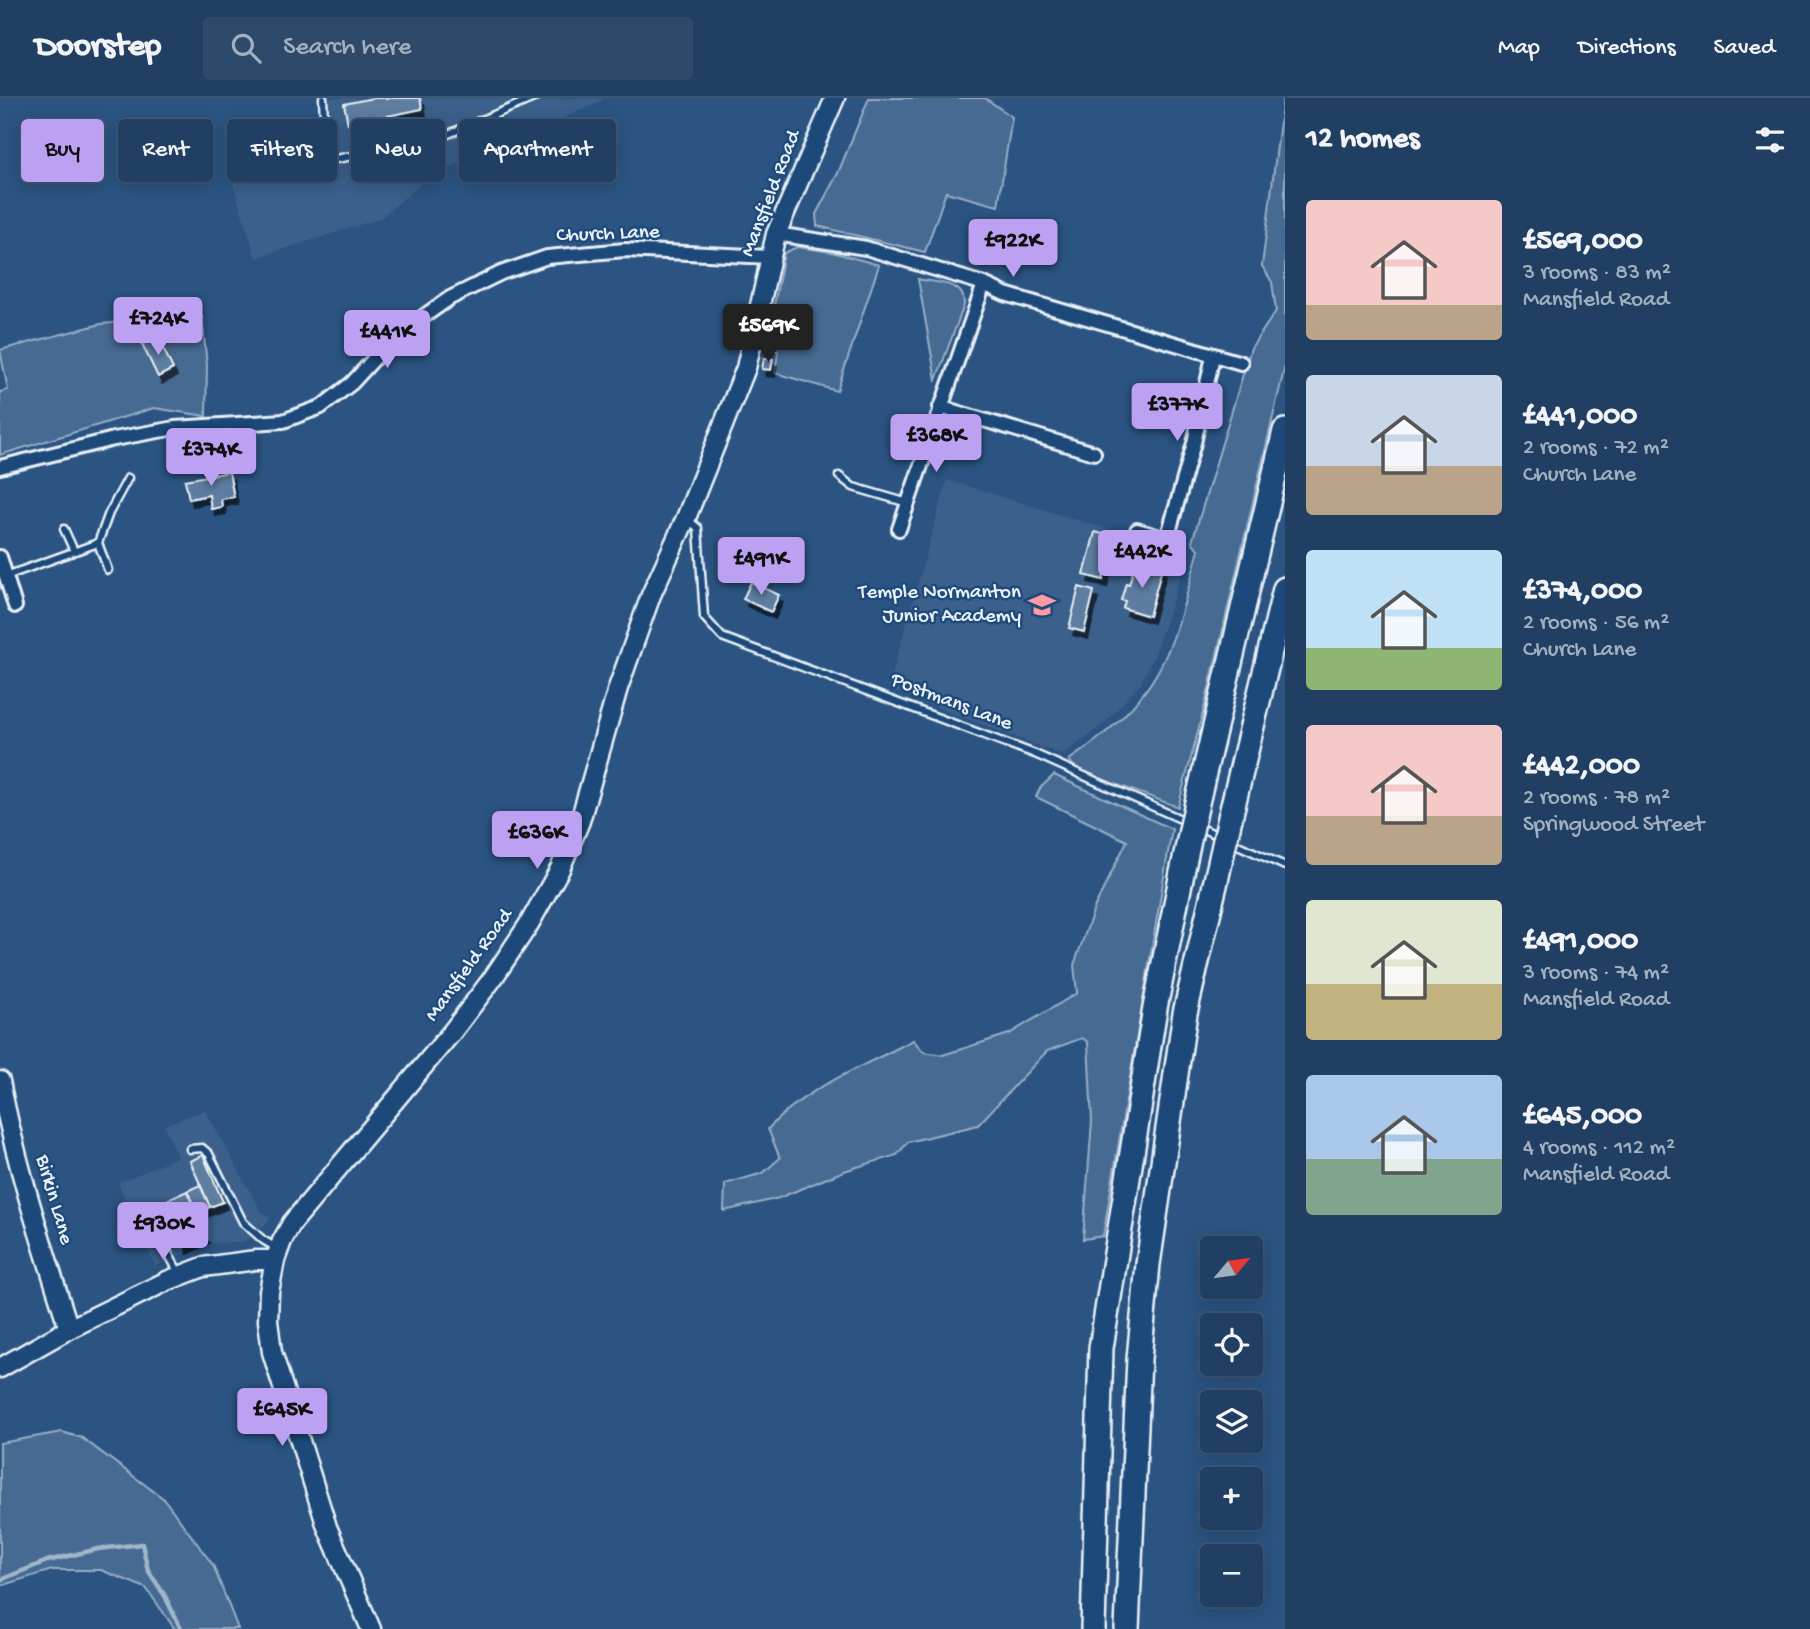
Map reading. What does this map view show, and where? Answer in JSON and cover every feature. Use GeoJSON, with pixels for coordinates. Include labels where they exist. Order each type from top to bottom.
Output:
{"type":"FeatureCollection","features":[{"type":"Feature","properties":{"kind":"highway"},"geometry":{"type":"LineString","coordinates":[[1093,1629],[1101,1348],[1155,1008],[1196,807],[1285,431]]}},
{"type":"Feature","properties":{"kind":"highway"},"geometry":{"type":"LineString","coordinates":[[1127,1629],[1139,1359],[1148,1264],[1185,1013],[1285,589]]}},
{"type":"Feature","properties":{"kind":"main road","name":"Mansfield Road"},"geometry":{"type":"LineString","coordinates":[[372,1629],[327,1527],[272,1352],[268,1321],[269,1292],[277,1255],[292,1223],[494,978],[529,925],[554,880],[580,821],[618,688],[650,595],[686,518],[746,368],[776,234],[835,98]]}},
{"type":"Feature","properties":{"kind":"main road","name":"Birkin Lane"},"geometry":{"type":"LineString","coordinates":[[0,1081],[8,1123],[38,1234],[69,1329]]}},
{"type":"Feature","properties":{"kind":"main road"},"geometry":{"type":"LineString","coordinates":[[0,1368],[69,1329],[180,1276],[203,1267],[277,1255]]}},
{"type":"Feature","properties":{"kind":"street"},"geometry":{"type":"LineString","coordinates":[[776,234],[866,248],[984,284],[1005,294],[1241,363]]}},
{"type":"Feature","properties":{"kind":"street","name":"Church Lane"},"geometry":{"type":"LineString","coordinates":[[0,467],[114,439],[175,428],[283,421],[321,407],[352,383],[394,337],[450,298],[501,273],[547,257],[625,250],[770,257]]}},
{"type":"Feature","properties":{"kind":"street"},"geometry":{"type":"LineString","coordinates":[[899,530],[984,284]]}},
{"type":"Feature","properties":{"kind":"street"},"geometry":{"type":"LineString","coordinates":[[1137,530],[1167,539],[1194,443],[1213,356]]}},
{"type":"Feature","properties":{"kind":"street"},"geometry":{"type":"LineString","coordinates":[[940,407],[1094,453]]}},
{"type":"Feature","properties":{"kind":"street"},"geometry":{"type":"LineString","coordinates":[[0,557],[15,606]]}},
{"type":"Feature","properties":{"kind":"lane"},"geometry":{"type":"LineString","coordinates":[[323,98],[326,162],[434,140],[534,98]]}},
{"type":"Feature","properties":{"kind":"lane"},"geometry":{"type":"LineString","coordinates":[[839,476],[853,487],[908,503]]}},
{"type":"Feature","properties":{"kind":"lane"},"geometry":{"type":"LineString","coordinates":[[108,570],[98,543],[112,507],[128,478]]}},
{"type":"Feature","properties":{"kind":"lane","name":"Postmans Lane"},"geometry":{"type":"LineString","coordinates":[[686,518],[698,527],[704,617],[722,637],[1035,754],[1285,866]]}},
{"type":"Feature","properties":{"kind":"lane"},"geometry":{"type":"LineString","coordinates":[[65,529],[74,551]]}},
{"type":"Feature","properties":{"kind":"lane"},"geometry":{"type":"LineString","coordinates":[[6,576],[98,543]]}},
{"type":"Feature","properties":{"kind":"lane"},"geometry":{"type":"LineString","coordinates":[[190,1149],[202,1148],[209,1154],[243,1222],[277,1255]]}},
{"type":"Feature","properties":{"kind":"lane"},"geometry":{"type":"LineString","coordinates":[[163,1244],[180,1276]]}},
{"type":"Feature","properties":{"kind":"shaded area"},"geometry":{"type":"Polygon","coordinates":[[[318,98],[604,98],[561,119],[459,119],[459,163],[445,169],[445,119],[351,119],[351,182],[423,182],[381,218],[256,258],[232,182],[337,182],[337,119],[320,119],[318,98]]]}},
{"type":"Feature","properties":{"kind":"shaded area"},"geometry":{"type":"Polygon","coordinates":[[[869,98],[985,98],[1012,117],[998,206],[946,192],[925,252],[817,226],[816,214],[838,173],[869,98]]]}},
{"type":"Feature","properties":{"kind":"shaded area"},"geometry":{"type":"Polygon","coordinates":[[[1283,98],[1285,366],[1206,701],[1178,807],[1077,770],[1069,760],[1106,732],[1149,686],[1176,629],[1199,550],[1192,542],[1251,348],[1276,311],[1272,282],[1262,266],[1283,98]]]}},
{"type":"Feature","properties":{"kind":"shaded area"},"geometry":{"type":"Polygon","coordinates":[[[797,247],[832,252],[879,265],[837,391],[775,373],[778,351],[766,348],[784,253],[797,247]]]}},
{"type":"Feature","properties":{"kind":"shaded area"},"geometry":{"type":"Polygon","coordinates":[[[918,279],[948,284],[960,291],[963,297],[964,305],[936,380],[918,279]]]}},
{"type":"Feature","properties":{"kind":"shaded area"},"geometry":{"type":"Polygon","coordinates":[[[202,316],[207,366],[206,416],[154,408],[0,455],[0,392],[8,390],[0,350],[101,324],[202,316]]]}},
{"type":"Feature","properties":{"kind":"shaded area","name":"Temple Normanton Junior Academy"},"geometry":{"type":"Polygon","coordinates":[[[947,480],[1188,554],[1154,656],[1141,683],[1107,721],[1063,755],[888,689],[947,480]]]}},
{"type":"Feature","properties":{"kind":"shaded area"},"geometry":{"type":"Polygon","coordinates":[[[1054,775],[1172,829],[1103,1236],[1083,1239],[1092,1121],[1088,1042],[1082,1038],[1047,1051],[978,1125],[908,1142],[897,1155],[844,1171],[779,1198],[724,1211],[725,1184],[763,1173],[780,1158],[768,1129],[783,1114],[818,1089],[913,1040],[924,1052],[943,1055],[1009,1034],[1077,993],[1074,965],[1095,906],[1127,841],[1036,797],[1040,788],[1054,775]]]}},
{"type":"Feature","properties":{"kind":"shaded area"},"geometry":{"type":"Polygon","coordinates":[[[205,1110],[261,1211],[270,1218],[263,1228],[244,1242],[208,1243],[155,1266],[118,1183],[178,1157],[164,1125],[205,1110]]]}},
{"type":"Feature","properties":{"kind":"shaded area"},"geometry":{"type":"Polygon","coordinates":[[[62,1432],[82,1438],[164,1499],[213,1565],[238,1629],[175,1629],[146,1588],[101,1570],[52,1570],[0,1586],[0,1443],[62,1432]]]}},
{"type":"Feature","properties":{"kind":"building"},"geometry":{"type":"Polygon","coordinates":[[[373,98],[420,98],[422,109],[373,119],[351,119],[351,123],[348,124],[344,104],[373,98]]]}},
{"type":"Feature","properties":{"kind":"building"},"geometry":{"type":"Polygon","coordinates":[[[158,337],[173,369],[158,377],[142,344],[158,337]]]}},
{"type":"Feature","properties":{"kind":"building"},"geometry":{"type":"Polygon","coordinates":[[[764,358],[773,359],[771,370],[762,369],[764,358]]]}},
{"type":"Feature","properties":{"kind":"building"},"geometry":{"type":"Polygon","coordinates":[[[229,472],[234,497],[221,499],[222,507],[211,509],[209,495],[189,499],[185,480],[229,472]]]}},
{"type":"Feature","properties":{"kind":"building"},"geometry":{"type":"Polygon","coordinates":[[[1095,532],[1114,537],[1103,580],[1084,575],[1095,532]]]}},
{"type":"Feature","properties":{"kind":"building"},"geometry":{"type":"Polygon","coordinates":[[[1149,564],[1162,568],[1149,616],[1123,608],[1125,601],[1121,600],[1133,571],[1140,573],[1142,566],[1148,568],[1149,564]]]}},
{"type":"Feature","properties":{"kind":"building"},"geometry":{"type":"Polygon","coordinates":[[[751,582],[779,595],[771,612],[743,599],[751,582]]]}},
{"type":"Feature","properties":{"kind":"building"},"geometry":{"type":"Polygon","coordinates":[[[1079,587],[1094,591],[1084,632],[1069,628],[1079,587]]]}},
{"type":"Feature","properties":{"kind":"building"},"geometry":{"type":"Polygon","coordinates":[[[203,1155],[223,1202],[210,1207],[190,1161],[203,1155]]]}},
{"type":"Feature","properties":{"kind":"building"},"geometry":{"type":"Polygon","coordinates":[[[200,1185],[210,1207],[197,1213],[187,1191],[200,1185]]]}},
{"type":"Feature","properties":{"kind":"building"},"geometry":{"type":"Polygon","coordinates":[[[187,1191],[197,1213],[163,1228],[154,1206],[187,1191]]]}},
{"type":"Feature","properties":{"kind":"building"},"geometry":{"type":"Polygon","coordinates":[[[154,1206],[163,1228],[145,1236],[135,1214],[154,1206]]]}},
{"type":"Feature","properties":{"kind":"building"},"geometry":{"type":"Polygon","coordinates":[[[197,1221],[205,1236],[184,1247],[176,1231],[197,1221]]]}},
{"type":"Feature","properties":{"kind":"waterway"},"geometry":{"type":"LineString","coordinates":[[0,1580],[47,1561],[98,1549],[142,1544],[148,1570],[165,1596],[181,1629]]}},
{"type":"Feature","properties":{"kind":"place","name":"Temple Normanton Junior Academy"},"geometry":{"type":"Point","coordinates":[1042,605]}}]}
